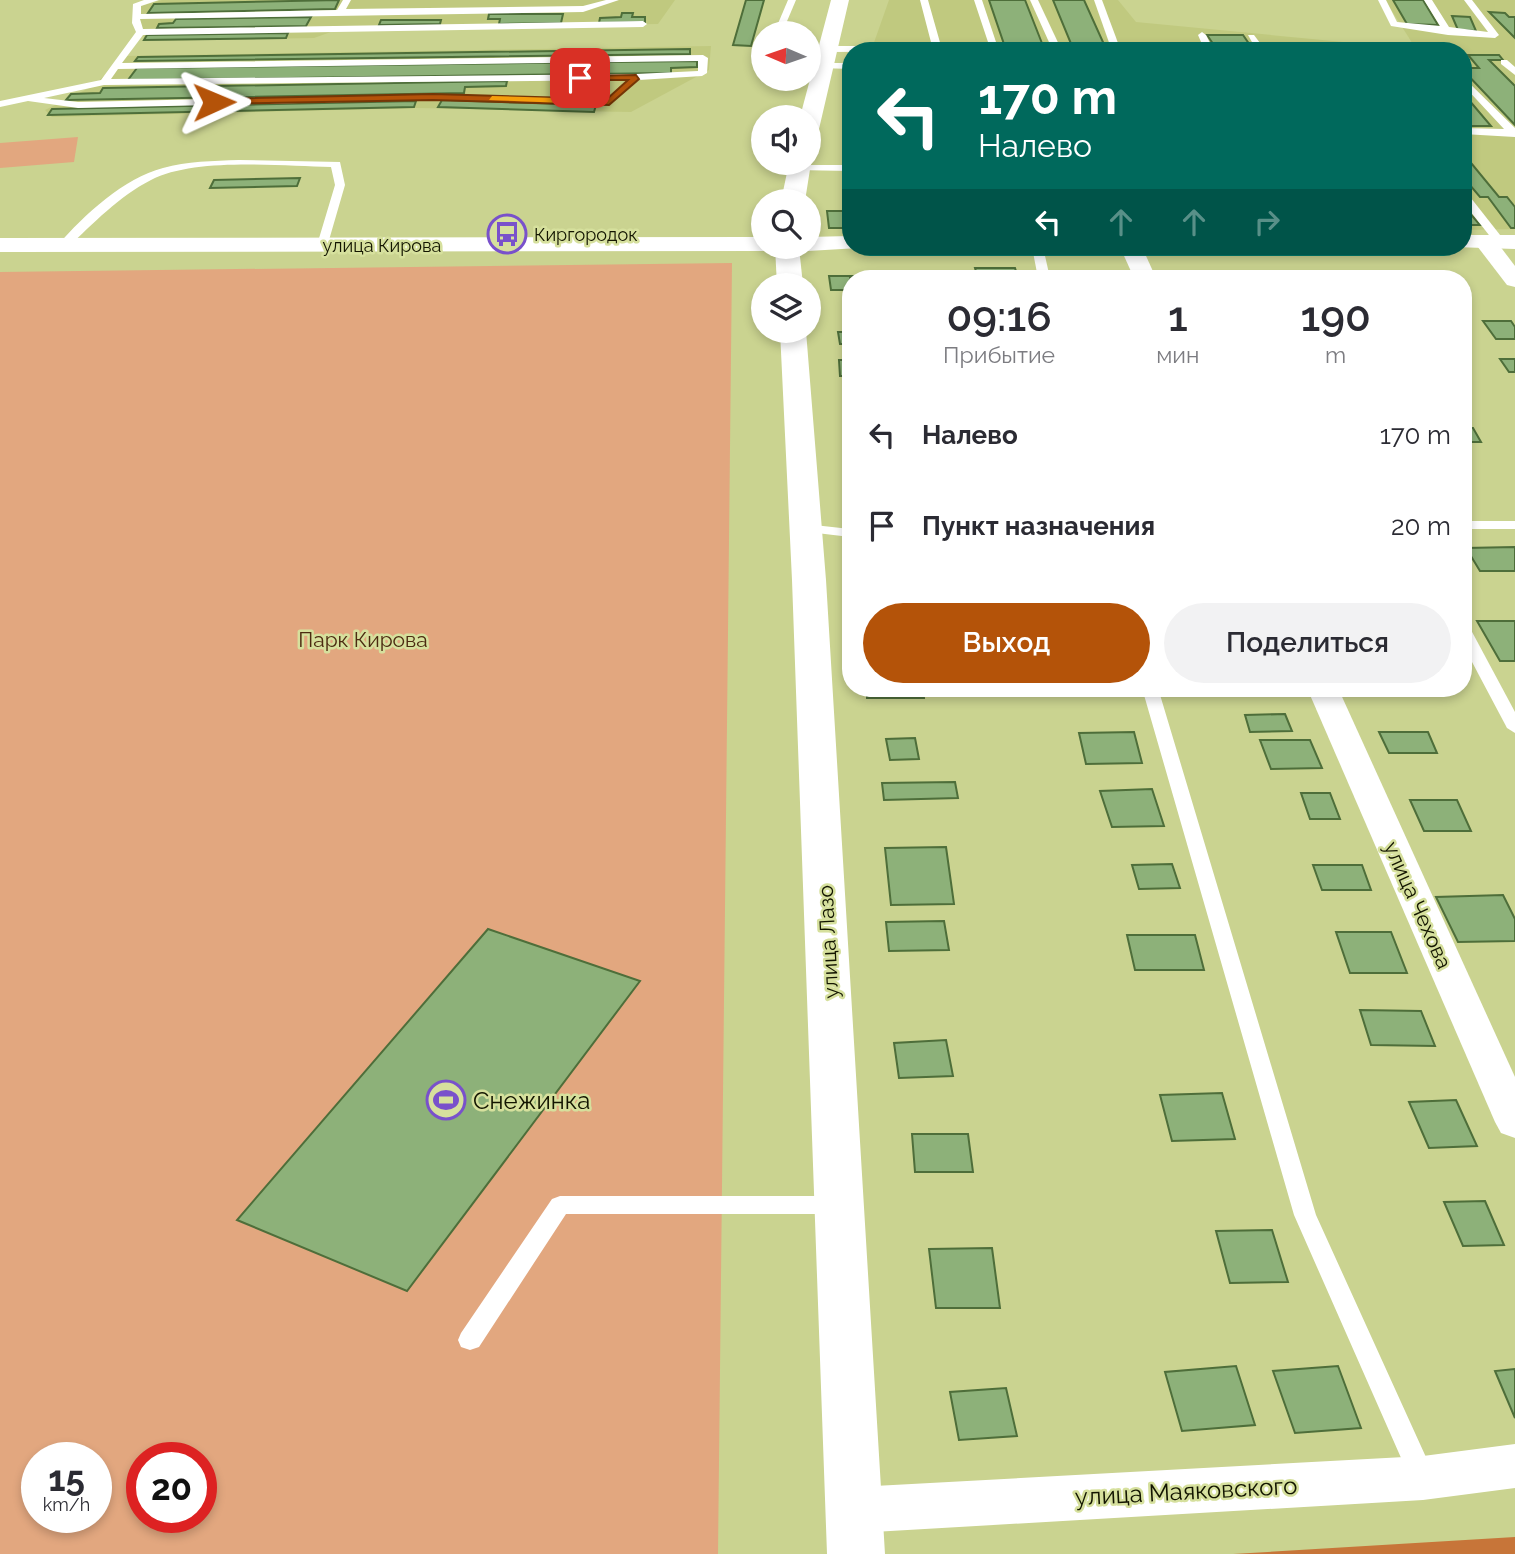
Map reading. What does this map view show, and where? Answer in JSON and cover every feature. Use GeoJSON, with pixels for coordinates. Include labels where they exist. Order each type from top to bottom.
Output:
{"type":"FeatureCollection","features":[{"type":"Feature","properties":{"kind":"street"},"geometry":{"type":"LineString","coordinates":[[814,105],[840,0]]}},
{"type":"Feature","properties":{"kind":"street"},"geometry":{"type":"LineString","coordinates":[[1491,242],[1515,280]]}},
{"type":"Feature","properties":{"kind":"street"},"geometry":{"type":"LineString","coordinates":[[821,244],[842,243]]}},
{"type":"Feature","properties":{"kind":"street","name":"улица Кирова"},"geometry":{"type":"LineString","coordinates":[[0,245],[751,244]]}},
{"type":"Feature","properties":{"kind":"street","name":"улица Лазо"},"geometry":{"type":"LineString","coordinates":[[794,343],[841,1205],[856,1532]]}},
{"type":"Feature","properties":{"kind":"street","name":"улица Чехова"},"geometry":{"type":"LineString","coordinates":[[1326,697],[1515,1122]]}},
{"type":"Feature","properties":{"kind":"street","name":"улица Маяковского"},"geometry":{"type":"LineString","coordinates":[[856,1532],[1423,1478],[1515,1466]]}},
{"type":"Feature","properties":{"kind":"lane"},"geometry":{"type":"LineString","coordinates":[[104,82],[140,32],[136,17],[138,4],[155,0]]}},
{"type":"Feature","properties":{"kind":"lane"},"geometry":{"type":"LineString","coordinates":[[340,12],[347,0]]}},
{"type":"Feature","properties":{"kind":"lane"},"geometry":{"type":"LineString","coordinates":[[136,17],[583,9],[615,0]]}},
{"type":"Feature","properties":{"kind":"lane"},"geometry":{"type":"LineString","coordinates":[[783,21],[792,0]]}},
{"type":"Feature","properties":{"kind":"lane"},"geometry":{"type":"LineString","coordinates":[[924,0],[936,42]]}},
{"type":"Feature","properties":{"kind":"lane"},"geometry":{"type":"LineString","coordinates":[[978,0],[992,42]]}},
{"type":"Feature","properties":{"kind":"lane"},"geometry":{"type":"LineString","coordinates":[[1034,0],[1054,42]]}},
{"type":"Feature","properties":{"kind":"lane"},"geometry":{"type":"LineString","coordinates":[[1098,0],[1114,42]]}},
{"type":"Feature","properties":{"kind":"lane"},"geometry":{"type":"LineString","coordinates":[[1382,0],[1394,24],[1448,32],[1495,35],[1468,0]]}},
{"type":"Feature","properties":{"kind":"lane"},"geometry":{"type":"LineString","coordinates":[[1428,0],[1448,32]]}},
{"type":"Feature","properties":{"kind":"lane"},"geometry":{"type":"LineString","coordinates":[[461,12],[483,25]]}},
{"type":"Feature","properties":{"kind":"lane"},"geometry":{"type":"LineString","coordinates":[[140,32],[643,24]]}},
{"type":"Feature","properties":{"kind":"lane"},"geometry":{"type":"LineString","coordinates":[[1202,35],[1206,42]]}},
{"type":"Feature","properties":{"kind":"lane"},"geometry":{"type":"LineString","coordinates":[[1251,37],[1255,42]]}},
{"type":"Feature","properties":{"kind":"lane"},"geometry":{"type":"LineString","coordinates":[[826,58],[842,57]]}},
{"type":"Feature","properties":{"kind":"lane"},"geometry":{"type":"LineString","coordinates":[[0,104],[104,82],[636,77],[702,74],[703,58],[117,66]]}},
{"type":"Feature","properties":{"kind":"lane"},"geometry":{"type":"LineString","coordinates":[[826,58],[842,63]]}},
{"type":"Feature","properties":{"kind":"lane"},"geometry":{"type":"LineString","coordinates":[[1504,62],[1515,72]]}},
{"type":"Feature","properties":{"kind":"lane"},"geometry":{"type":"LineString","coordinates":[[32,99],[78,105],[433,97],[609,102],[636,77]]}},
{"type":"Feature","properties":{"kind":"lane"},"geometry":{"type":"LineString","coordinates":[[1472,89],[1514,133]]}},
{"type":"Feature","properties":{"kind":"lane"},"geometry":{"type":"LineString","coordinates":[[1472,131],[1514,133]]}},
{"type":"Feature","properties":{"kind":"lane"},"geometry":{"type":"LineString","coordinates":[[64,245],[110,202],[150,176],[196,165],[335,164],[340,185],[323,245]]}},
{"type":"Feature","properties":{"kind":"lane"},"geometry":{"type":"LineString","coordinates":[[821,166],[842,168]]}},
{"type":"Feature","properties":{"kind":"lane"},"geometry":{"type":"LineString","coordinates":[[1472,210],[1491,242]]}},
{"type":"Feature","properties":{"kind":"lane"},"geometry":{"type":"LineString","coordinates":[[1472,525],[1515,525]]}},
{"type":"Feature","properties":{"kind":"lane"},"geometry":{"type":"LineString","coordinates":[[805,528],[842,532]]}},
{"type":"Feature","properties":{"kind":"lane"},"geometry":{"type":"LineString","coordinates":[[1472,647],[1515,728]]}},
{"type":"Feature","properties":{"kind":"lane"},"geometry":{"type":"LineString","coordinates":[[1153,697],[1306,1215],[1423,1478]]}},
{"type":"Feature","properties":{"kind":"lane"},"geometry":{"type":"LineString","coordinates":[[470,1340],[561,1205],[841,1205]]}},
{"type":"Feature","properties":{"kind":"shaded area"},"geometry":{"type":"Polygon","coordinates":[[[162,0],[675,0],[658,24],[342,28],[314,38],[145,41],[137,7],[162,0]]]}},
{"type":"Feature","properties":{"kind":"shaded area"},"geometry":{"type":"Polygon","coordinates":[[[889,0],[1118,0],[1136,22],[1343,42],[874,42],[889,0]]]}},
{"type":"Feature","properties":{"kind":"shaded area"},"geometry":{"type":"Polygon","coordinates":[[[1385,0],[1515,0],[1515,229],[1472,230],[1472,42],[1412,42],[1385,0]]]}},
{"type":"Feature","properties":{"kind":"shaded area"},"geometry":{"type":"Polygon","coordinates":[[[711,46],[709,70],[631,112],[416,108],[52,117],[45,110],[93,86],[126,56],[711,46]]]}},
{"type":"Feature","properties":{"kind":"shaded area"},"geometry":{"type":"Polygon","coordinates":[[[1515,1537],[1515,1554],[1233,1554],[1515,1537]]]}},
{"type":"Feature","properties":{"kind":"green space"},"geometry":{"type":"Polygon","coordinates":[[[78,137],[74,162],[0,168],[0,143],[78,137]]]}},
{"type":"Feature","properties":{"kind":"green space","name":"Парк Кирова"},"geometry":{"type":"Polygon","coordinates":[[[732,263],[718,1554],[0,1554],[0,272],[732,263]]]}},
{"type":"Feature","properties":{"kind":"building"},"geometry":{"type":"Polygon","coordinates":[[[339,0],[335,9],[148,13],[154,4],[339,0]]]}},
{"type":"Feature","properties":{"kind":"building"},"geometry":{"type":"Polygon","coordinates":[[[746,0],[764,0],[758,21],[751,21],[751,46],[733,45],[746,0]]]}},
{"type":"Feature","properties":{"kind":"building"},"geometry":{"type":"Polygon","coordinates":[[[989,0],[1025,0],[1041,42],[1003,42],[989,0]]]}},
{"type":"Feature","properties":{"kind":"building"},"geometry":{"type":"Polygon","coordinates":[[[1053,0],[1084,0],[1103,42],[1070,42],[1053,0]]]}},
{"type":"Feature","properties":{"kind":"building"},"geometry":{"type":"Polygon","coordinates":[[[1393,0],[1423,0],[1438,25],[1407,24],[1393,0]]]}},
{"type":"Feature","properties":{"kind":"building"},"geometry":{"type":"Polygon","coordinates":[[[1489,12],[1515,17],[1515,38],[1489,12]]]}},
{"type":"Feature","properties":{"kind":"building"},"geometry":{"type":"Polygon","coordinates":[[[622,13],[633,13],[632,17],[645,17],[645,22],[599,23],[600,18],[621,17],[622,13]]]}},
{"type":"Feature","properties":{"kind":"building"},"geometry":{"type":"Polygon","coordinates":[[[489,14],[563,14],[561,23],[499,24],[500,19],[488,19],[489,14]]]}},
{"type":"Feature","properties":{"kind":"building"},"geometry":{"type":"Polygon","coordinates":[[[1452,16],[1470,17],[1476,31],[1458,30],[1452,16]]]}},
{"type":"Feature","properties":{"kind":"building"},"geometry":{"type":"Polygon","coordinates":[[[311,17],[306,26],[157,28],[159,24],[173,23],[176,19],[311,17]]]}},
{"type":"Feature","properties":{"kind":"building"},"geometry":{"type":"Polygon","coordinates":[[[381,20],[441,20],[440,24],[379,25],[381,20]]]}},
{"type":"Feature","properties":{"kind":"building"},"geometry":{"type":"Polygon","coordinates":[[[288,33],[286,38],[144,40],[147,35],[288,33]]]}},
{"type":"Feature","properties":{"kind":"building"},"geometry":{"type":"Polygon","coordinates":[[[1207,35],[1243,35],[1248,42],[1212,42],[1207,35]]]}},
{"type":"Feature","properties":{"kind":"building"},"geometry":{"type":"Polygon","coordinates":[[[690,49],[690,54],[135,61],[138,57],[690,49]]]}},
{"type":"Feature","properties":{"kind":"building"},"geometry":{"type":"Polygon","coordinates":[[[1472,55],[1499,55],[1503,60],[1489,60],[1515,86],[1515,125],[1472,80],[1472,68],[1479,68],[1472,60],[1472,55]]]}},
{"type":"Feature","properties":{"kind":"building"},"geometry":{"type":"Polygon","coordinates":[[[697,61],[697,67],[671,68],[671,73],[128,80],[137,68],[697,61]]]}},
{"type":"Feature","properties":{"kind":"building"},"geometry":{"type":"Polygon","coordinates":[[[507,81],[506,86],[465,87],[464,93],[66,100],[71,94],[100,93],[103,88],[507,81]]]}},
{"type":"Feature","properties":{"kind":"building"},"geometry":{"type":"Polygon","coordinates":[[[442,100],[596,105],[594,112],[438,107],[442,100]]]}},
{"type":"Feature","properties":{"kind":"building"},"geometry":{"type":"Polygon","coordinates":[[[416,101],[414,107],[48,115],[52,109],[416,101]]]}},
{"type":"Feature","properties":{"kind":"building"},"geometry":{"type":"Polygon","coordinates":[[[1472,104],[1491,126],[1472,126],[1472,104]]]}},
{"type":"Feature","properties":{"kind":"building"},"geometry":{"type":"Polygon","coordinates":[[[1472,164],[1499,197],[1507,197],[1515,207],[1515,228],[1511,228],[1488,197],[1480,197],[1472,188],[1472,164]]]}},
{"type":"Feature","properties":{"kind":"building"},"geometry":{"type":"Polygon","coordinates":[[[300,178],[297,186],[210,188],[214,180],[300,178]]]}},
{"type":"Feature","properties":{"kind":"building"},"geometry":{"type":"Polygon","coordinates":[[[827,211],[842,211],[842,228],[829,228],[827,211]]]}},
{"type":"Feature","properties":{"kind":"building"},"geometry":{"type":"Polygon","coordinates":[[[1472,216],[1480,225],[1472,225],[1472,216]]]}},
{"type":"Feature","properties":{"kind":"building"},"geometry":{"type":"Polygon","coordinates":[[[975,268],[1016,270],[976,270],[975,268]]]}},
{"type":"Feature","properties":{"kind":"building"},"geometry":{"type":"Polygon","coordinates":[[[829,276],[842,276],[842,290],[831,290],[829,276]]]}},
{"type":"Feature","properties":{"kind":"building"},"geometry":{"type":"Polygon","coordinates":[[[1483,321],[1511,321],[1515,327],[1515,339],[1496,339],[1483,321]]]}},
{"type":"Feature","properties":{"kind":"building"},"geometry":{"type":"Polygon","coordinates":[[[838,332],[842,332],[842,344],[838,332]]]}},
{"type":"Feature","properties":{"kind":"building"},"geometry":{"type":"Polygon","coordinates":[[[1500,359],[1515,359],[1515,372],[1509,372],[1500,359]]]}},
{"type":"Feature","properties":{"kind":"building"},"geometry":{"type":"Polygon","coordinates":[[[839,360],[842,360],[842,376],[839,360]]]}},
{"type":"Feature","properties":{"kind":"building"},"geometry":{"type":"Polygon","coordinates":[[[1472,428],[1473,428],[1481,442],[1472,442],[1472,428]]]}},
{"type":"Feature","properties":{"kind":"building"},"geometry":{"type":"Polygon","coordinates":[[[1515,547],[1515,571],[1480,571],[1472,558],[1472,548],[1515,547]]]}},
{"type":"Feature","properties":{"kind":"building"},"geometry":{"type":"Polygon","coordinates":[[[1477,621],[1515,621],[1515,661],[1500,661],[1477,621]]]}},
{"type":"Feature","properties":{"kind":"building"},"geometry":{"type":"Polygon","coordinates":[[[924,697],[924,698],[867,698],[924,697]]]}},
{"type":"Feature","properties":{"kind":"building"},"geometry":{"type":"Polygon","coordinates":[[[1285,714],[1292,731],[1250,732],[1245,715],[1285,714]]]}},
{"type":"Feature","properties":{"kind":"building"},"geometry":{"type":"Polygon","coordinates":[[[1134,732],[1142,763],[1086,764],[1079,733],[1134,732]]]}},
{"type":"Feature","properties":{"kind":"building"},"geometry":{"type":"Polygon","coordinates":[[[1379,732],[1428,732],[1437,753],[1389,753],[1379,732]]]}},
{"type":"Feature","properties":{"kind":"building"},"geometry":{"type":"Polygon","coordinates":[[[915,738],[919,759],[890,760],[886,739],[915,738]]]}},
{"type":"Feature","properties":{"kind":"building"},"geometry":{"type":"Polygon","coordinates":[[[1260,740],[1310,740],[1322,768],[1271,769],[1260,740]]]}},
{"type":"Feature","properties":{"kind":"building"},"geometry":{"type":"Polygon","coordinates":[[[955,782],[958,798],[884,800],[882,783],[955,782]]]}},
{"type":"Feature","properties":{"kind":"building"},"geometry":{"type":"Polygon","coordinates":[[[1152,789],[1164,826],[1112,827],[1100,791],[1152,789]]]}},
{"type":"Feature","properties":{"kind":"building"},"geometry":{"type":"Polygon","coordinates":[[[1301,793],[1330,793],[1340,819],[1310,819],[1301,793]]]}},
{"type":"Feature","properties":{"kind":"building"},"geometry":{"type":"Polygon","coordinates":[[[1410,800],[1457,800],[1471,831],[1424,831],[1410,800]]]}},
{"type":"Feature","properties":{"kind":"building"},"geometry":{"type":"Polygon","coordinates":[[[946,847],[954,904],[891,905],[885,848],[946,847]]]}},
{"type":"Feature","properties":{"kind":"building"},"geometry":{"type":"Polygon","coordinates":[[[1172,864],[1180,888],[1139,889],[1132,865],[1172,864]]]}},
{"type":"Feature","properties":{"kind":"building"},"geometry":{"type":"Polygon","coordinates":[[[1313,865],[1362,865],[1371,890],[1322,890],[1313,865]]]}},
{"type":"Feature","properties":{"kind":"building"},"geometry":{"type":"Polygon","coordinates":[[[1503,895],[1515,919],[1515,941],[1458,942],[1436,897],[1503,895]]]}},
{"type":"Feature","properties":{"kind":"building"},"geometry":{"type":"Polygon","coordinates":[[[944,921],[949,950],[889,951],[886,922],[944,921]]]}},
{"type":"Feature","properties":{"kind":"building","name":"Снежинка"},"geometry":{"type":"Polygon","coordinates":[[[488,929],[640,981],[407,1291],[237,1220],[488,929]]]}},
{"type":"Feature","properties":{"kind":"building"},"geometry":{"type":"Polygon","coordinates":[[[1336,932],[1391,932],[1407,973],[1350,973],[1336,932]]]}},
{"type":"Feature","properties":{"kind":"building"},"geometry":{"type":"Polygon","coordinates":[[[1127,935],[1195,935],[1204,970],[1135,970],[1127,935]]]}},
{"type":"Feature","properties":{"kind":"building"},"geometry":{"type":"Polygon","coordinates":[[[1360,1010],[1421,1011],[1435,1046],[1371,1045],[1360,1010]]]}},
{"type":"Feature","properties":{"kind":"building"},"geometry":{"type":"Polygon","coordinates":[[[946,1040],[953,1076],[899,1078],[894,1043],[946,1040]]]}},
{"type":"Feature","properties":{"kind":"building"},"geometry":{"type":"Polygon","coordinates":[[[1222,1093],[1235,1139],[1172,1141],[1160,1095],[1222,1093]]]}},
{"type":"Feature","properties":{"kind":"building"},"geometry":{"type":"Polygon","coordinates":[[[1456,1100],[1477,1146],[1429,1148],[1409,1102],[1456,1100]]]}},
{"type":"Feature","properties":{"kind":"building"},"geometry":{"type":"Polygon","coordinates":[[[912,1134],[968,1134],[973,1172],[915,1172],[912,1134]]]}},
{"type":"Feature","properties":{"kind":"building"},"geometry":{"type":"Polygon","coordinates":[[[1485,1201],[1504,1245],[1463,1246],[1444,1202],[1485,1201]]]}},
{"type":"Feature","properties":{"kind":"building"},"geometry":{"type":"Polygon","coordinates":[[[1272,1230],[1288,1282],[1230,1283],[1216,1231],[1272,1230]]]}},
{"type":"Feature","properties":{"kind":"building"},"geometry":{"type":"Polygon","coordinates":[[[992,1248],[1000,1308],[936,1308],[929,1249],[992,1248]]]}},
{"type":"Feature","properties":{"kind":"building"},"geometry":{"type":"Polygon","coordinates":[[[1236,1366],[1255,1425],[1182,1431],[1165,1372],[1236,1366]]]}},
{"type":"Feature","properties":{"kind":"building"},"geometry":{"type":"Polygon","coordinates":[[[1338,1366],[1361,1428],[1295,1433],[1273,1371],[1338,1366]]]}},
{"type":"Feature","properties":{"kind":"building"},"geometry":{"type":"Polygon","coordinates":[[[1515,1369],[1515,1418],[1495,1371],[1515,1369]]]}},
{"type":"Feature","properties":{"kind":"building"},"geometry":{"type":"Polygon","coordinates":[[[1006,1388],[1017,1436],[959,1440],[950,1392],[1006,1388]]]}},
{"type":"Feature","properties":{"kind":"slow traffic"},"geometry":{"type":"LineString","coordinates":[[492,99],[590,101]]}},
{"type":"Feature","properties":{"kind":"place","name":"Киргородок"},"geometry":{"type":"Point","coordinates":[507,234]}},
{"type":"Feature","properties":{"kind":"place","name":"Снежинка"},"geometry":{"type":"Point","coordinates":[446,1100]}},
{"type":"Feature","properties":{"kind":"route"},"geometry":{"type":"LineString","coordinates":[[214,102],[433,97],[609,102],[636,77],[580,78]]}}]}
